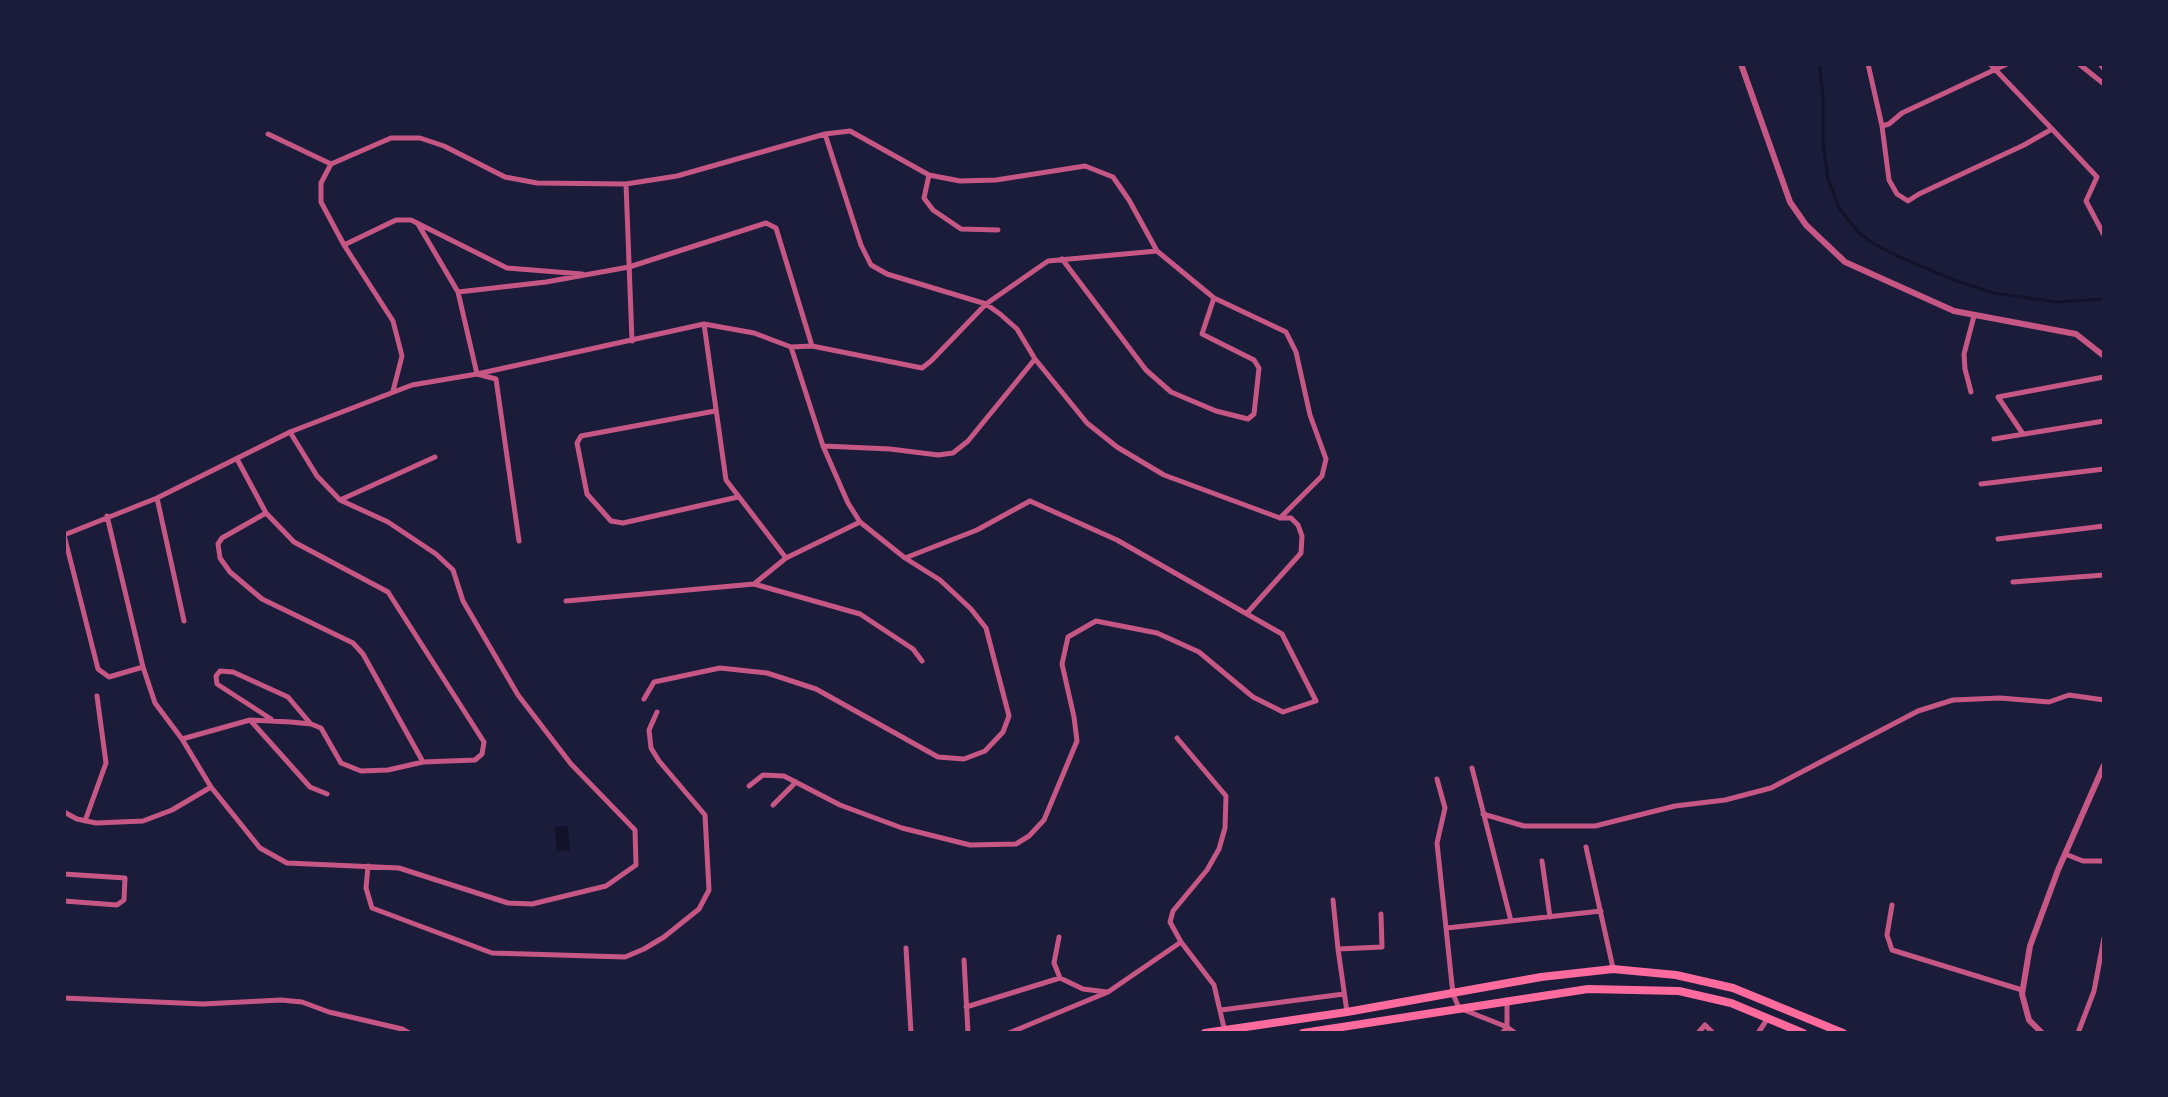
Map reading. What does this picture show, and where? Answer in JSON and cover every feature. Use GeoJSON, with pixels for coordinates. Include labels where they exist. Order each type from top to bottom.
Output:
{"type":"FeatureCollection","features":[{"type":"Feature","properties":{"kind":"main road"},"geometry":{"type":"LineString","coordinates":[[1205,1033],[1347,1012],[1541,977],[1613,969],[1676,975],[1733,988],[1843,1033]]}},
{"type":"Feature","properties":{"kind":"main road"},"geometry":{"type":"LineString","coordinates":[[1303,1033],[1588,989],[1679,991],[1731,1003],[1803,1033]]}},
{"type":"Feature","properties":{"kind":"street"},"geometry":{"type":"LineString","coordinates":[[1741,64],[1790,202],[1806,225],[1845,262],[1954,311],[2076,334],[2104,356]]}},
{"type":"Feature","properties":{"kind":"street"},"geometry":{"type":"LineString","coordinates":[[1868,64],[1882,126],[1889,180],[1897,194],[1908,201],[2052,129]]}},
{"type":"Feature","properties":{"kind":"street"},"geometry":{"type":"LineString","coordinates":[[1990,64],[2097,177],[2086,201],[2104,235]]}},
{"type":"Feature","properties":{"kind":"street"},"geometry":{"type":"LineString","coordinates":[[1882,126],[1902,113],[2007,64]]}},
{"type":"Feature","properties":{"kind":"street"},"geometry":{"type":"LineString","coordinates":[[2079,64],[2104,84]]}},
{"type":"Feature","properties":{"kind":"street"},"geometry":{"type":"LineString","coordinates":[[2100,64],[2104,69]]}},
{"type":"Feature","properties":{"kind":"street"},"geometry":{"type":"LineString","coordinates":[[393,391],[402,356],[393,321],[344,245],[321,202],[321,183],[331,164],[391,138],[420,138],[444,146],[505,177],[537,183],[626,184],[677,176],[825,134],[850,131],[929,175],[960,181],[996,180],[1085,166],[1113,177],[1157,251],[1214,298],[1286,332],[1296,352],[1310,415],[1326,459],[1322,476],[1280,518]]}},
{"type":"Feature","properties":{"kind":"street"},"geometry":{"type":"LineString","coordinates":[[268,134],[331,164]]}},
{"type":"Feature","properties":{"kind":"street"},"geometry":{"type":"LineString","coordinates":[[825,134],[861,245],[871,265],[887,274],[986,304],[1017,329],[1035,359],[1087,423],[1117,447],[1164,475],[1280,518],[1291,518],[1298,525],[1302,536],[1301,553],[1248,612]]}},
{"type":"Feature","properties":{"kind":"street"},"geometry":{"type":"LineString","coordinates":[[929,175],[924,198],[933,210],[961,229],[998,230]]}},
{"type":"Feature","properties":{"kind":"street"},"geometry":{"type":"LineString","coordinates":[[626,184],[632,341]]}},
{"type":"Feature","properties":{"kind":"street"},"geometry":{"type":"LineString","coordinates":[[344,245],[396,220],[411,220],[507,268],[591,275]]}},
{"type":"Feature","properties":{"kind":"street"},"geometry":{"type":"LineString","coordinates":[[458,292],[591,275],[629,267],[766,223],[776,228],[812,346]]}},
{"type":"Feature","properties":{"kind":"street"},"geometry":{"type":"LineString","coordinates":[[418,224],[458,292],[477,374]]}},
{"type":"Feature","properties":{"kind":"street"},"geometry":{"type":"LineString","coordinates":[[143,667],[109,677],[98,669],[64,535],[157,498],[290,432],[412,385],[477,374],[704,324],[754,333],[791,347],[812,346],[922,368],[986,304],[1048,261],[1157,251]]}},
{"type":"Feature","properties":{"kind":"street"},"geometry":{"type":"LineString","coordinates":[[1062,259],[1146,370],[1171,392],[1216,411],[1248,419],[1254,414],[1259,368],[1254,360],[1202,334],[1214,298]]}},
{"type":"Feature","properties":{"kind":"street"},"geometry":{"type":"LineString","coordinates":[[1971,392],[1964,354],[1974,316]]}},
{"type":"Feature","properties":{"kind":"street"},"geometry":{"type":"LineString","coordinates":[[704,324],[726,480],[786,558]]}},
{"type":"Feature","properties":{"kind":"street"},"geometry":{"type":"LineString","coordinates":[[644,699],[654,682],[720,668],[767,673],[816,689],[938,757],[964,759],[985,751],[1003,732],[1009,716],[986,628],[940,580],[905,558],[860,522],[848,503],[823,446],[791,347]]}},
{"type":"Feature","properties":{"kind":"street"},"geometry":{"type":"LineString","coordinates":[[823,446],[938,455],[953,453],[968,441],[1035,359]]}},
{"type":"Feature","properties":{"kind":"street"},"geometry":{"type":"LineString","coordinates":[[477,374],[496,379],[519,541]]}},
{"type":"Feature","properties":{"kind":"street"},"geometry":{"type":"LineString","coordinates":[[2023,434],[1998,397],[2104,377]]}},
{"type":"Feature","properties":{"kind":"street"},"geometry":{"type":"LineString","coordinates":[[396,378],[412,385]]}},
{"type":"Feature","properties":{"kind":"street"},"geometry":{"type":"LineString","coordinates":[[715,411],[581,436],[577,443],[587,494],[611,521],[623,523],[738,497]]}},
{"type":"Feature","properties":{"kind":"street"},"geometry":{"type":"LineString","coordinates":[[1994,439],[2104,421]]}},
{"type":"Feature","properties":{"kind":"street"},"geometry":{"type":"LineString","coordinates":[[107,516],[143,667],[160,712],[182,739],[211,787],[260,848],[287,863],[399,868],[508,903],[532,904],[606,886],[636,865],[635,830],[571,764],[518,695],[463,601],[453,570],[436,554],[388,522],[340,500],[317,476],[290,432]]}},
{"type":"Feature","properties":{"kind":"street"},"geometry":{"type":"LineString","coordinates":[[340,500],[435,457]]}},
{"type":"Feature","properties":{"kind":"street"},"geometry":{"type":"LineString","coordinates":[[182,739],[250,720],[311,724],[321,728],[341,763],[361,771],[388,770],[423,762],[475,760],[482,754],[484,742],[388,592],[294,542],[266,513],[237,459]]}},
{"type":"Feature","properties":{"kind":"street"},"geometry":{"type":"LineString","coordinates":[[1981,484],[2104,469]]}},
{"type":"Feature","properties":{"kind":"street"},"geometry":{"type":"LineString","coordinates":[[157,498],[184,621]]}},
{"type":"Feature","properties":{"kind":"street"},"geometry":{"type":"LineString","coordinates":[[749,786],[763,775],[784,776],[840,805],[902,828],[970,845],[1016,844],[1044,820],[1077,741],[1062,664],[1068,637],[1096,621],[1157,633],[1199,652],[1253,697],[1283,712],[1316,701],[1282,634],[1117,540],[1030,501],[977,530],[905,558]]}},
{"type":"Feature","properties":{"kind":"street"},"geometry":{"type":"LineString","coordinates":[[266,513],[222,538],[218,544],[220,558],[230,572],[262,599],[353,643],[363,654],[423,762]]}},
{"type":"Feature","properties":{"kind":"street"},"geometry":{"type":"LineString","coordinates":[[754,584],[786,558],[860,522]]}},
{"type":"Feature","properties":{"kind":"street"},"geometry":{"type":"LineString","coordinates":[[1998,539],[2104,526]]}},
{"type":"Feature","properties":{"kind":"street"},"geometry":{"type":"LineString","coordinates":[[2013,582],[2104,575]]}},
{"type":"Feature","properties":{"kind":"street"},"geometry":{"type":"LineString","coordinates":[[566,601],[754,584],[860,614],[913,649],[922,661]]}},
{"type":"Feature","properties":{"kind":"street"},"geometry":{"type":"LineString","coordinates":[[274,721],[217,684],[216,676],[220,671],[233,672],[288,697],[311,724]]}},
{"type":"Feature","properties":{"kind":"street"},"geometry":{"type":"LineString","coordinates":[[1483,814],[1524,826],[1595,826],[1675,806],[1725,800],[1771,788],[1918,711],[1953,700],[2000,698],[2049,702],[2069,695],[2104,700]]}},
{"type":"Feature","properties":{"kind":"street"},"geometry":{"type":"LineString","coordinates":[[85,821],[106,763],[97,696]]}},
{"type":"Feature","properties":{"kind":"street"},"geometry":{"type":"LineString","coordinates":[[368,866],[366,888],[372,908],[492,953],[625,957],[644,949],[699,909],[709,890],[705,815],[651,748],[649,730],[657,712]]}},
{"type":"Feature","properties":{"kind":"street"},"geometry":{"type":"LineString","coordinates":[[250,720],[310,787],[327,794]]}},
{"type":"Feature","properties":{"kind":"street"},"geometry":{"type":"LineString","coordinates":[[1177,738],[1226,796],[1225,828],[1219,849],[1207,870],[1173,911],[1170,922],[1181,942],[1214,985],[1225,1032]]}},
{"type":"Feature","properties":{"kind":"street"},"geometry":{"type":"LineString","coordinates":[[2042,1033],[2029,1020],[2022,990],[2030,946],[2065,854],[2104,765]]}},
{"type":"Feature","properties":{"kind":"street"},"geometry":{"type":"LineString","coordinates":[[1472,768],[1511,921]]}},
{"type":"Feature","properties":{"kind":"street"},"geometry":{"type":"LineString","coordinates":[[1437,779],[1445,808],[1437,843],[1453,994],[1459,1008],[1515,1033]]}},
{"type":"Feature","properties":{"kind":"street"},"geometry":{"type":"LineString","coordinates":[[773,805],[796,782]]}},
{"type":"Feature","properties":{"kind":"street"},"geometry":{"type":"LineString","coordinates":[[64,812],[96,823],[143,821],[172,810],[211,787]]}},
{"type":"Feature","properties":{"kind":"street"},"geometry":{"type":"LineString","coordinates":[[1586,847],[1613,969]]}},
{"type":"Feature","properties":{"kind":"street"},"geometry":{"type":"LineString","coordinates":[[2065,854],[2083,861],[2104,861]]}},
{"type":"Feature","properties":{"kind":"street"},"geometry":{"type":"LineString","coordinates":[[1542,861],[1550,917]]}},
{"type":"Feature","properties":{"kind":"street"},"geometry":{"type":"LineString","coordinates":[[64,874],[125,878],[124,900],[117,905],[64,901]]}},
{"type":"Feature","properties":{"kind":"street"},"geometry":{"type":"LineString","coordinates":[[1333,900],[1347,1012]]}},
{"type":"Feature","properties":{"kind":"street"},"geometry":{"type":"LineString","coordinates":[[1892,905],[1887,935],[1892,950],[2022,990]]}},
{"type":"Feature","properties":{"kind":"street"},"geometry":{"type":"LineString","coordinates":[[1447,928],[1601,911]]}},
{"type":"Feature","properties":{"kind":"street"},"geometry":{"type":"LineString","coordinates":[[1338,949],[1382,947],[1381,914]]}},
{"type":"Feature","properties":{"kind":"street"},"geometry":{"type":"LineString","coordinates":[[1059,937],[1054,963],[1060,978],[1083,989],[1108,992]]}},
{"type":"Feature","properties":{"kind":"street"},"geometry":{"type":"LineString","coordinates":[[2078,1033],[2094,991],[2104,938]]}},
{"type":"Feature","properties":{"kind":"street"},"geometry":{"type":"LineString","coordinates":[[1009,1033],[1108,992],[1181,942]]}},
{"type":"Feature","properties":{"kind":"street"},"geometry":{"type":"LineString","coordinates":[[906,948],[911,1033]]}},
{"type":"Feature","properties":{"kind":"street"},"geometry":{"type":"LineString","coordinates":[[964,960],[968,1033]]}},
{"type":"Feature","properties":{"kind":"street"},"geometry":{"type":"LineString","coordinates":[[966,1007],[1060,978]]}},
{"type":"Feature","properties":{"kind":"street"},"geometry":{"type":"LineString","coordinates":[[1221,1010],[1344,994]]}},
{"type":"Feature","properties":{"kind":"street"},"geometry":{"type":"LineString","coordinates":[[64,998],[203,1004],[281,1000],[302,1002],[409,1033]]}},
{"type":"Feature","properties":{"kind":"street"},"geometry":{"type":"LineString","coordinates":[[1502,1033],[1507,1027],[1507,1000]]}},
{"type":"Feature","properties":{"kind":"street"},"geometry":{"type":"LineString","coordinates":[[1758,1033],[1768,1018]]}},
{"type":"Feature","properties":{"kind":"street"},"geometry":{"type":"LineString","coordinates":[[1698,1033],[1705,1025],[1713,1033]]}},
{"type":"Feature","properties":{"kind":"shaded area"},"geometry":{"type":"Polygon","coordinates":[[[568,826],[570,850],[557,851],[555,827],[568,826]]]}},
{"type":"Feature","properties":{"kind":"waterway"},"geometry":{"type":"LineString","coordinates":[[1819,64],[1828,179],[1839,208],[1858,232],[1900,257],[1994,293],[2056,302],[2104,299]]}}]}
